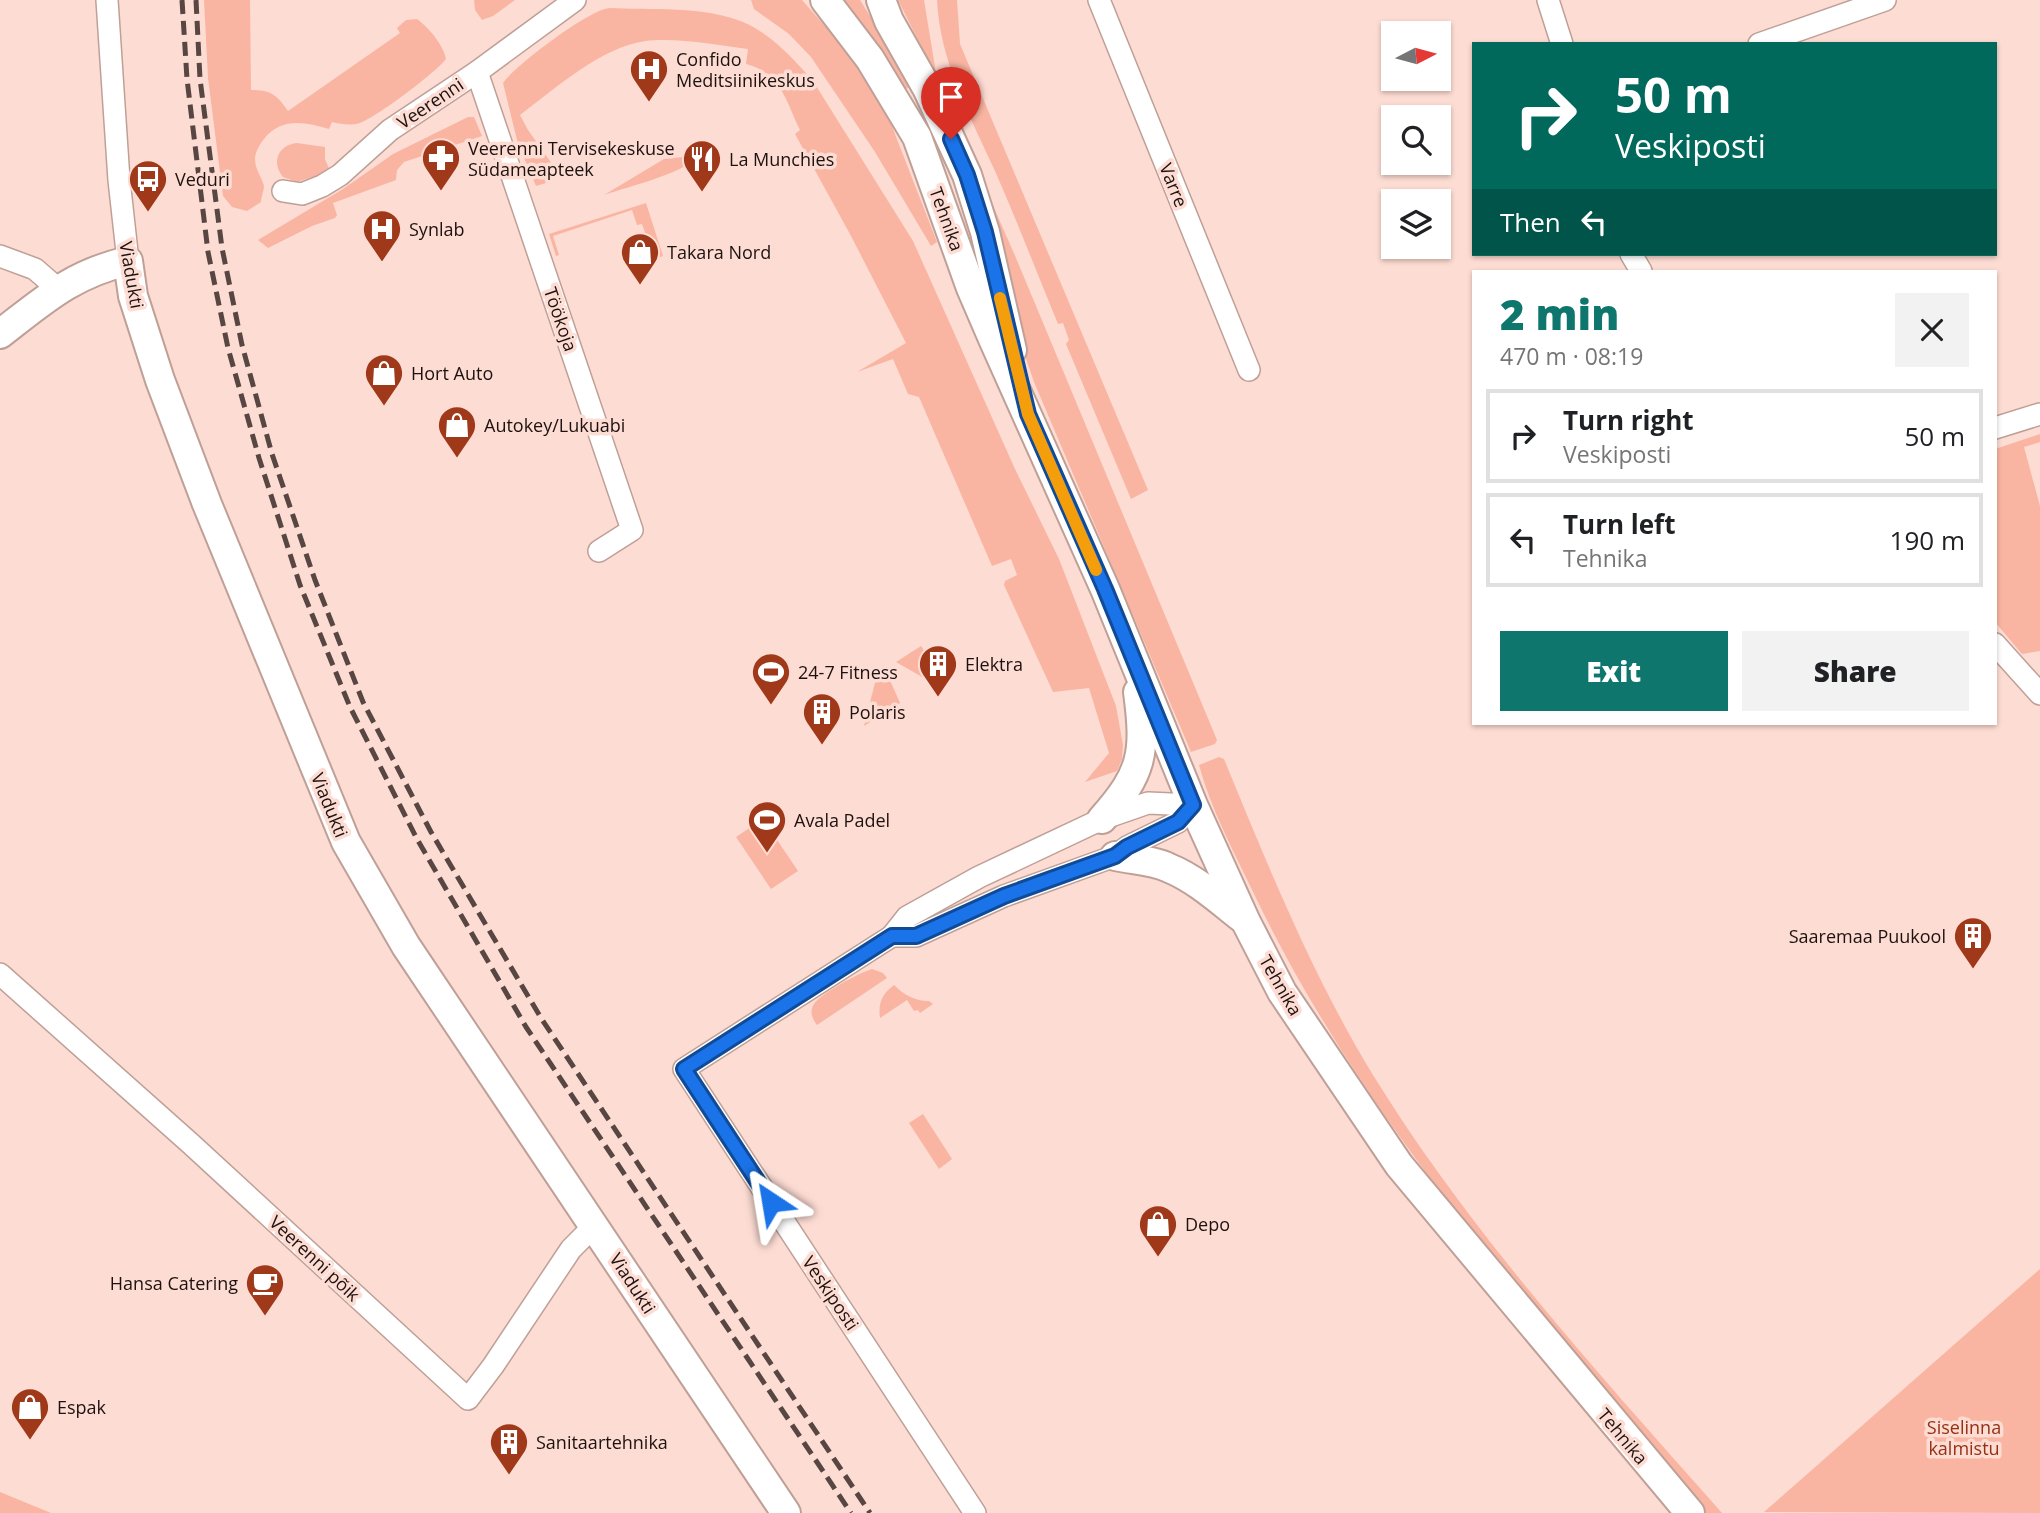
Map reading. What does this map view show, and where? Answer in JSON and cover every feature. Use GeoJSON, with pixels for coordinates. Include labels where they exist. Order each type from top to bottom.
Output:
{"type":"FeatureCollection","features":[{"type":"Feature","properties":{"kind":"main road","name":"Tehnika"},"geometry":{"type":"LineString","coordinates":[[825,0],[870,59],[917,137],[971,288],[1105,589],[1193,805],[1246,922],[1282,992],[1399,1164],[1690,1513]]}},
{"type":"Feature","properties":{"kind":"main road","name":"Tehnika"},"geometry":{"type":"LineString","coordinates":[[881,0],[967,175],[985,232],[1028,414]]}},
{"type":"Feature","properties":{"kind":"main road"},"geometry":{"type":"LineString","coordinates":[[0,334],[58,289],[90,272],[128,261]]}},
{"type":"Feature","properties":{"kind":"main road","name":"Viadukti"},"geometry":{"type":"LineString","coordinates":[[128,261],[133,296],[160,380],[207,504],[345,842],[406,946],[786,1513]]}},
{"type":"Feature","properties":{"kind":"main road"},"geometry":{"type":"LineString","coordinates":[[1102,819],[1122,796],[1139,765],[1142,724],[1135,665]]}},
{"type":"Feature","properties":{"kind":"main road"},"geometry":{"type":"LineString","coordinates":[[1115,856],[1170,868],[1199,885],[1246,922]]}},
{"type":"Feature","properties":{"kind":"main road","name":"Tehnika"},"geometry":{"type":"LineString","coordinates":[[1661,1480],[1681,1513]]}},
{"type":"Feature","properties":{"kind":"street","name":"Viadukti"},"geometry":{"type":"LineString","coordinates":[[107,0],[119,180],[128,261]]}},
{"type":"Feature","properties":{"kind":"street","name":"Veerenni"},"geometry":{"type":"LineString","coordinates":[[282,191],[302,194],[340,175],[390,130],[477,72],[575,0]]}},
{"type":"Feature","properties":{"kind":"street","name":"Varre"},"geometry":{"type":"LineString","coordinates":[[1099,0],[1249,370]]}},
{"type":"Feature","properties":{"kind":"street"},"geometry":{"type":"LineString","coordinates":[[1548,0],[1561,42]]}},
{"type":"Feature","properties":{"kind":"street"},"geometry":{"type":"LineString","coordinates":[[1764,42],[1856,4],[1885,0]]}},
{"type":"Feature","properties":{"kind":"street","name":"Töökoja"},"geometry":{"type":"LineString","coordinates":[[477,72],[632,530],[599,551]]}},
{"type":"Feature","properties":{"kind":"street"},"geometry":{"type":"LineString","coordinates":[[0,256],[35,270],[58,289]]}},
{"type":"Feature","properties":{"kind":"street"},"geometry":{"type":"LineString","coordinates":[[1997,427],[2040,414]]}},
{"type":"Feature","properties":{"kind":"street"},"geometry":{"type":"LineString","coordinates":[[1997,646],[2040,694]]}},
{"type":"Feature","properties":{"kind":"street","name":"Veskiposti"},"geometry":{"type":"LineString","coordinates":[[975,1513],[684,1069],[892,936],[907,917],[955,890],[1102,819],[1148,803],[1193,805]]}},
{"type":"Feature","properties":{"kind":"street","name":"Veskiposti"},"geometry":{"type":"LineString","coordinates":[[892,936],[916,936],[1004,896],[1115,856],[1127,847],[1178,822],[1193,805]]}},
{"type":"Feature","properties":{"kind":"street","name":"Veerenni põik"},"geometry":{"type":"LineString","coordinates":[[0,974],[201,1153],[468,1399],[501,1356],[571,1250],[595,1225]]}},
{"type":"Feature","properties":{"kind":"green space"},"geometry":{"type":"Polygon","coordinates":[[[204,0],[250,0],[251,90],[273,94],[288,111],[400,33],[397,28],[406,20],[417,19],[426,27],[439,42],[446,59],[405,94],[360,123],[349,125],[332,122],[329,129],[294,123],[278,127],[271,132],[260,144],[255,157],[264,186],[261,202],[247,211],[232,207],[223,196],[208,78],[204,0]]]}},
{"type":"Feature","properties":{"kind":"green space"},"geometry":{"type":"Polygon","coordinates":[[[474,0],[515,0],[493,16],[482,20],[475,10],[474,0]]]}},
{"type":"Feature","properties":{"kind":"green space"},"geometry":{"type":"Polygon","coordinates":[[[751,0],[802,0],[855,60],[886,111],[937,242],[931,246],[875,152],[811,57],[789,34],[754,9],[751,0]]]}},
{"type":"Feature","properties":{"kind":"green space"},"geometry":{"type":"Polygon","coordinates":[[[840,0],[860,0],[913,85],[904,90],[897,76],[840,0]]]}},
{"type":"Feature","properties":{"kind":"green space"},"geometry":{"type":"Polygon","coordinates":[[[898,0],[924,0],[936,73],[933,70],[898,0]]]}},
{"type":"Feature","properties":{"kind":"green space"},"geometry":{"type":"Polygon","coordinates":[[[937,0],[957,0],[960,44],[1148,490],[1131,499],[1066,344],[1069,340],[1063,323],[1058,324],[1003,190],[966,109],[944,45],[937,0]]]}},
{"type":"Feature","properties":{"kind":"green space"},"geometry":{"type":"Polygon","coordinates":[[[609,8],[695,11],[743,22],[772,40],[813,81],[913,241],[1015,469],[1059,559],[1116,706],[1123,745],[1122,759],[1117,771],[1085,782],[1109,753],[1089,688],[1053,692],[1004,585],[1005,581],[1017,575],[1011,559],[992,566],[919,397],[908,394],[893,359],[857,372],[906,343],[795,134],[800,130],[786,99],[775,81],[767,74],[746,64],[748,49],[683,41],[645,41],[612,52],[579,70],[520,115],[557,171],[546,183],[536,186],[518,144],[503,83],[553,40],[585,18],[609,8]]]}},
{"type":"Feature","properties":{"kind":"green space"},"geometry":{"type":"Polygon","coordinates":[[[468,117],[474,117],[482,136],[404,162],[397,170],[396,180],[333,203],[337,215],[335,218],[268,248],[258,240],[343,189],[393,154],[468,117]]]}},
{"type":"Feature","properties":{"kind":"green space"},"geometry":{"type":"Polygon","coordinates":[[[297,143],[325,147],[325,159],[330,171],[297,182],[283,177],[277,166],[278,155],[285,147],[297,143]]]}},
{"type":"Feature","properties":{"kind":"green space"},"geometry":{"type":"Polygon","coordinates":[[[701,155],[669,174],[604,195],[664,159],[701,155]]]}},
{"type":"Feature","properties":{"kind":"green space"},"geometry":{"type":"Polygon","coordinates":[[[986,201],[991,201],[1016,258],[1217,740],[1215,744],[1191,752],[1034,382],[1016,329],[986,201]]]}},
{"type":"Feature","properties":{"kind":"green space"},"geometry":{"type":"Polygon","coordinates":[[[646,203],[663,256],[649,261],[645,246],[649,244],[642,224],[637,225],[632,210],[553,236],[559,255],[556,256],[549,234],[646,203]]]}},
{"type":"Feature","properties":{"kind":"green space"},"geometry":{"type":"Polygon","coordinates":[[[2040,434],[2040,442],[2024,447],[2040,506],[2040,651],[2022,654],[1997,624],[1997,448],[2040,434]]]}},
{"type":"Feature","properties":{"kind":"green space"},"geometry":{"type":"Polygon","coordinates":[[[921,646],[940,675],[931,682],[896,662],[921,646]]]}},
{"type":"Feature","properties":{"kind":"green space"},"geometry":{"type":"Polygon","coordinates":[[[885,669],[900,703],[864,726],[877,675],[885,669]]]}},
{"type":"Feature","properties":{"kind":"green space"},"geometry":{"type":"Polygon","coordinates":[[[1219,757],[1224,759],[1274,880],[1330,998],[1373,1075],[1411,1134],[1538,1302],[1722,1513],[1705,1513],[1520,1293],[1403,1141],[1349,1062],[1300,981],[1255,896],[1217,815],[1199,765],[1219,757]]]}},
{"type":"Feature","properties":{"kind":"green space","name":"Avala Padel"},"geometry":{"type":"Polygon","coordinates":[[[763,819],[798,871],[771,889],[736,837],[763,819]]]}},
{"type":"Feature","properties":{"kind":"green space"},"geometry":{"type":"Polygon","coordinates":[[[872,969],[883,973],[887,978],[817,1025],[811,1012],[818,1000],[841,984],[872,969]]]}},
{"type":"Feature","properties":{"kind":"green space"},"geometry":{"type":"Polygon","coordinates":[[[894,985],[910,997],[933,1004],[920,1013],[918,1010],[914,1011],[907,1000],[880,1018],[882,999],[894,985]]]}},
{"type":"Feature","properties":{"kind":"green space"},"geometry":{"type":"Polygon","coordinates":[[[923,1114],[952,1159],[939,1169],[909,1123],[923,1114]]]}},
{"type":"Feature","properties":{"kind":"green space","name":"Siselinna kalmistu"},"geometry":{"type":"Polygon","coordinates":[[[2040,1269],[2040,1513],[1764,1512],[2040,1269]]]}},
{"type":"Feature","properties":{"kind":"green space"},"geometry":{"type":"Polygon","coordinates":[[[0,1492],[51,1513],[0,1513],[0,1492]]]}},
{"type":"Feature","properties":{"kind":"railway"},"geometry":{"type":"LineString","coordinates":[[182,0],[187,79],[208,252],[228,348],[259,458],[300,585],[350,707],[417,839],[526,1027],[851,1513]]}},
{"type":"Feature","properties":{"kind":"railway"},"geometry":{"type":"LineString","coordinates":[[196,0],[200,79],[222,248],[242,345],[272,454],[315,580],[363,702],[431,832],[541,1018],[870,1513]]}},
{"type":"Feature","properties":{"kind":"slow traffic"},"geometry":{"type":"LineString","coordinates":[[1000,298],[1028,414],[1096,570]]}},
{"type":"Feature","properties":{"kind":"place","name":"Confido Meditsiinikeskus"},"geometry":{"type":"Point","coordinates":[649,103]}},
{"type":"Feature","properties":{"kind":"place","name":"Veerenni Tervisekeskuse Südameapteek"},"geometry":{"type":"Point","coordinates":[441,192]}},
{"type":"Feature","properties":{"kind":"place","name":"La Munchies"},"geometry":{"type":"Point","coordinates":[702,193]}},
{"type":"Feature","properties":{"kind":"place","name":"Veduri"},"geometry":{"type":"Point","coordinates":[148,213]}},
{"type":"Feature","properties":{"kind":"place","name":"Synlab"},"geometry":{"type":"Point","coordinates":[382,263]}},
{"type":"Feature","properties":{"kind":"place","name":"Takara Nord"},"geometry":{"type":"Point","coordinates":[640,286]}},
{"type":"Feature","properties":{"kind":"place","name":"Hort Auto"},"geometry":{"type":"Point","coordinates":[384,407]}},
{"type":"Feature","properties":{"kind":"place","name":"Autokey/Lukuabi"},"geometry":{"type":"Point","coordinates":[457,459]}},
{"type":"Feature","properties":{"kind":"place","name":"Elektra"},"geometry":{"type":"Point","coordinates":[938,698]}},
{"type":"Feature","properties":{"kind":"place","name":"24-7 Fitness"},"geometry":{"type":"Point","coordinates":[771,706]}},
{"type":"Feature","properties":{"kind":"place","name":"Polaris"},"geometry":{"type":"Point","coordinates":[822,746]}},
{"type":"Feature","properties":{"kind":"place","name":"Avala Padel"},"geometry":{"type":"Point","coordinates":[767,854]}},
{"type":"Feature","properties":{"kind":"place","name":"Saaremaa Puukool"},"geometry":{"type":"Point","coordinates":[1973,970]}},
{"type":"Feature","properties":{"kind":"place","name":"Depo"},"geometry":{"type":"Point","coordinates":[1158,1258]}},
{"type":"Feature","properties":{"kind":"place","name":"Hansa Catering"},"geometry":{"type":"Point","coordinates":[265,1317]}},
{"type":"Feature","properties":{"kind":"place","name":"Espak"},"geometry":{"type":"Point","coordinates":[30,1441]}},
{"type":"Feature","properties":{"kind":"place","name":"Sanitaartehnika"},"geometry":{"type":"Point","coordinates":[509,1476]}},
{"type":"Feature","properties":{"kind":"route"},"geometry":{"type":"LineString","coordinates":[[771,1202],[684,1069],[892,936],[916,936],[1004,896],[1115,856],[1127,847],[1178,822],[1193,805],[1105,589],[1028,414],[985,232],[967,175],[951,139]]}}]}
